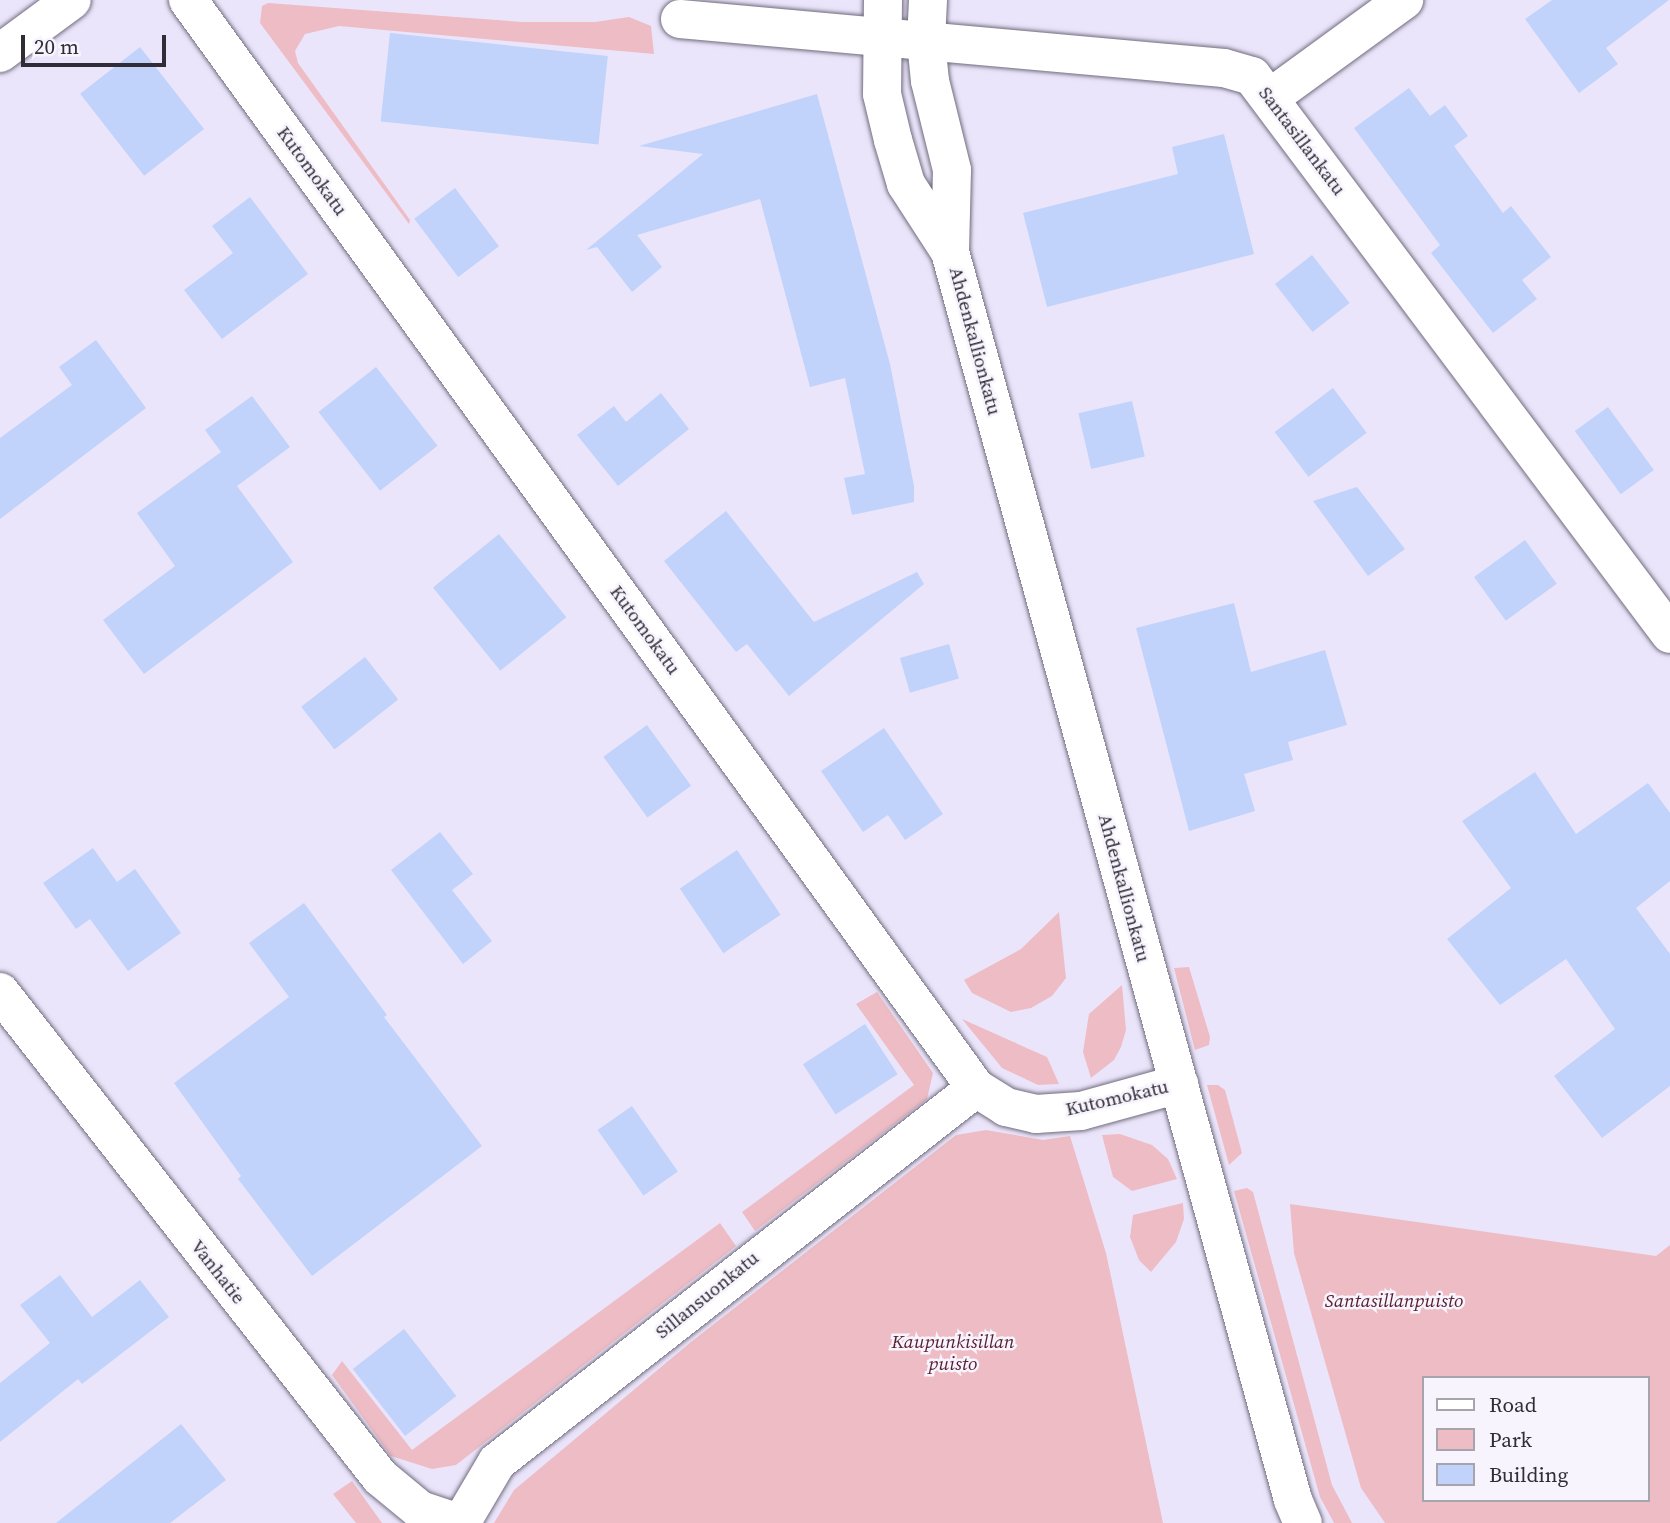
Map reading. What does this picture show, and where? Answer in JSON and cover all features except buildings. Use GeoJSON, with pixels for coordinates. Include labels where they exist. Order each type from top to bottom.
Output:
{"type":"FeatureCollection","features":[{"type":"Feature","properties":{"kind":"street"},"geometry":{"type":"LineString","coordinates":[[0,52],[72,0]]}},
{"type":"Feature","properties":{"kind":"street","name":"Kutomokatu"},"geometry":{"type":"LineString","coordinates":[[188,0],[976,1088],[1006,1107],[1036,1114],[1081,1111],[1179,1084]]}},
{"type":"Feature","properties":{"kind":"street","name":"Ahdenkallionkatu"},"geometry":{"type":"LineString","coordinates":[[928,0],[926,41],[930,81],[952,170],[950,251],[1293,1500],[1303,1523]]}},
{"type":"Feature","properties":{"kind":"street"},"geometry":{"type":"LineString","coordinates":[[1271,97],[1404,0]]}},
{"type":"Feature","properties":{"kind":"street","name":"Ahdenkallionkatu"},"geometry":{"type":"LineString","coordinates":[[881,18],[882,94],[906,184],[950,251]]}},
{"type":"Feature","properties":{"kind":"street","name":"Santasillankatu"},"geometry":{"type":"LineString","coordinates":[[680,19],[881,18],[926,41],[1224,68],[1252,76],[1271,97],[1670,634]]}},
{"type":"Feature","properties":{"kind":"street","name":"Vanhatie"},"geometry":{"type":"LineString","coordinates":[[2,1001],[380,1477],[420,1510],[460,1523]]}},
{"type":"Feature","properties":{"kind":"street","name":"Sillansuonkatu"},"geometry":{"type":"LineString","coordinates":[[460,1523],[497,1462],[976,1088]]}},
{"type":"Feature","properties":{"kind":"green space"},"geometry":{"type":"Polygon","coordinates":[[[268,3],[523,22],[595,22],[629,17],[651,26],[654,54],[339,26],[305,34],[295,51],[298,63],[410,220],[409,224],[260,23],[262,6],[268,3]]]}},
{"type":"Feature","properties":{"kind":"green space"},"geometry":{"type":"Polygon","coordinates":[[[1059,912],[1066,978],[1052,996],[1031,1008],[1011,1012],[972,993],[964,980],[1021,949],[1059,912]]]}},
{"type":"Feature","properties":{"kind":"green space"},"geometry":{"type":"Polygon","coordinates":[[[1189,967],[1210,1037],[1209,1045],[1195,1050],[1174,968],[1189,967]]]}},
{"type":"Feature","properties":{"kind":"green space"},"geometry":{"type":"Polygon","coordinates":[[[1122,985],[1126,1030],[1121,1047],[1114,1060],[1091,1078],[1083,1052],[1089,1014],[1122,985]]]}},
{"type":"Feature","properties":{"kind":"green space"},"geometry":{"type":"Polygon","coordinates":[[[877,992],[933,1073],[927,1099],[755,1231],[742,1212],[914,1085],[856,1004],[877,992]]]}},
{"type":"Feature","properties":{"kind":"green space"},"geometry":{"type":"Polygon","coordinates":[[[962,1019],[1047,1057],[1059,1084],[1038,1085],[1002,1068],[962,1019]]]}},
{"type":"Feature","properties":{"kind":"green space"},"geometry":{"type":"Polygon","coordinates":[[[1207,1085],[1218,1085],[1225,1090],[1242,1153],[1229,1165],[1207,1085]]]}},
{"type":"Feature","properties":{"kind":"green space","name":"Kaupunkisillan puisto"},"geometry":{"type":"Polygon","coordinates":[[[986,1130],[1043,1140],[1070,1136],[1106,1253],[1163,1523],[494,1523],[514,1490],[691,1342],[956,1135],[986,1130]]]}},
{"type":"Feature","properties":{"kind":"green space"},"geometry":{"type":"Polygon","coordinates":[[[1120,1134],[1152,1145],[1168,1159],[1177,1179],[1132,1191],[1113,1177],[1102,1135],[1120,1134]]]}},
{"type":"Feature","properties":{"kind":"green space"},"geometry":{"type":"Polygon","coordinates":[[[1247,1188],[1253,1192],[1332,1485],[1352,1523],[1334,1523],[1320,1497],[1234,1191],[1247,1188]]]}},
{"type":"Feature","properties":{"kind":"green space"},"geometry":{"type":"Polygon","coordinates":[[[1183,1203],[1184,1219],[1176,1242],[1151,1272],[1139,1260],[1130,1237],[1133,1215],[1183,1203]]]}},
{"type":"Feature","properties":{"kind":"green space","name":"Santasillanpuisto"},"geometry":{"type":"Polygon","coordinates":[[[1290,1204],[1656,1256],[1670,1245],[1670,1523],[1385,1523],[1361,1488],[1294,1253],[1290,1204]]]}},
{"type":"Feature","properties":{"kind":"green space"},"geometry":{"type":"Polygon","coordinates":[[[720,1223],[736,1246],[456,1465],[432,1469],[391,1456],[332,1375],[342,1361],[412,1450],[720,1223]]]}},
{"type":"Feature","properties":{"kind":"green space"},"geometry":{"type":"Polygon","coordinates":[[[352,1481],[382,1523],[356,1523],[333,1494],[352,1481]]]}}]}
